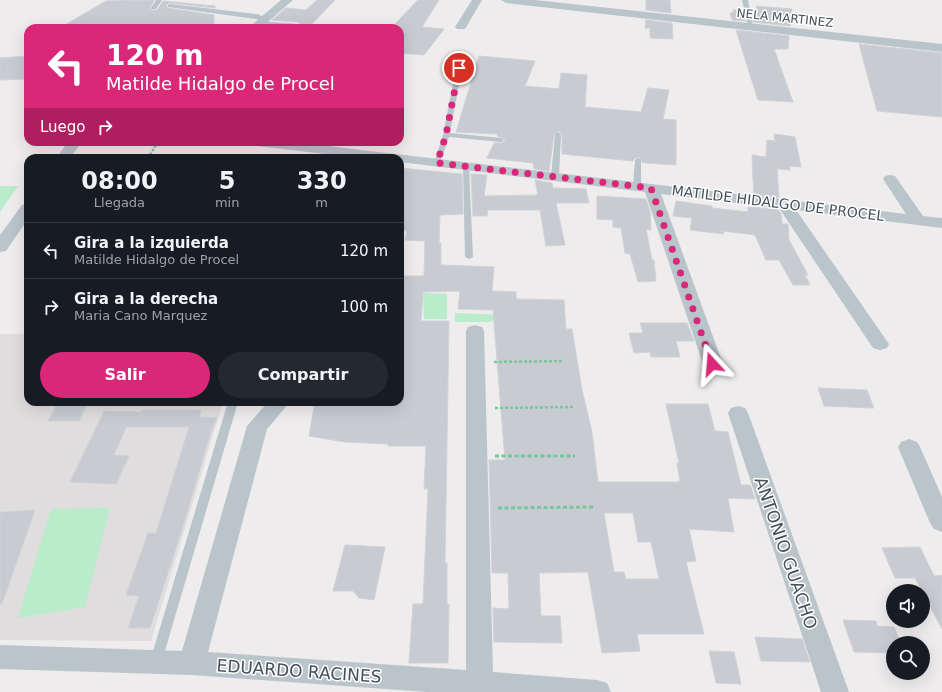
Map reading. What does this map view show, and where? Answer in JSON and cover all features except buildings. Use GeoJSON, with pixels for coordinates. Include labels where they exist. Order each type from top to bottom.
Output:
{"type":"FeatureCollection","features":[{"type":"Feature","properties":{"kind":"street"},"geometry":{"type":"LineString","coordinates":[[259,23],[288,0]]}},
{"type":"Feature","properties":{"kind":"street"},"geometry":{"type":"LineString","coordinates":[[461,27],[477,0]]}},
{"type":"Feature","properties":{"kind":"street","name":"NELA MARTINEZ"},"geometry":{"type":"LineString","coordinates":[[506,0],[942,48]]}},
{"type":"Feature","properties":{"kind":"street"},"geometry":{"type":"LineString","coordinates":[[274,146],[300,152],[332,154]]}},
{"type":"Feature","properties":{"kind":"street","name":"MATILDE HIDALGO DE PROCEL"},"geometry":{"type":"LineString","coordinates":[[404,159],[942,222]]}},
{"type":"Feature","properties":{"kind":"street"},"geometry":{"type":"LineString","coordinates":[[890,179],[918,220]]}},
{"type":"Feature","properties":{"kind":"street"},"geometry":{"type":"LineString","coordinates":[[644,187],[712,364]]}},
{"type":"Feature","properties":{"kind":"street"},"geometry":{"type":"LineString","coordinates":[[783,204],[880,344]]}},
{"type":"Feature","properties":{"kind":"street"},"geometry":{"type":"LineString","coordinates":[[0,247],[23,221]]}},
{"type":"Feature","properties":{"kind":"street"},"geometry":{"type":"LineString","coordinates":[[475,331],[480,684]]}},
{"type":"Feature","properties":{"kind":"street"},"geometry":{"type":"LineString","coordinates":[[192,664],[257,426],[276,406]]}},
{"type":"Feature","properties":{"kind":"street","name":"ANTONIO GUACHO"},"geometry":{"type":"LineString","coordinates":[[738,413],[835,692]]}},
{"type":"Feature","properties":{"kind":"street"},"geometry":{"type":"LineString","coordinates":[[909,447],[942,523]]}},
{"type":"Feature","properties":{"kind":"street","name":"EDUARDO RACINES"},"geometry":{"type":"LineString","coordinates":[[0,657],[192,664],[597,692]]}},
{"type":"Feature","properties":{"kind":"lane"},"geometry":{"type":"LineString","coordinates":[[154,8],[159,0]]}},
{"type":"Feature","properties":{"kind":"lane"},"geometry":{"type":"LineString","coordinates":[[745,0],[751,27]]}},
{"type":"Feature","properties":{"kind":"lane"},"geometry":{"type":"LineString","coordinates":[[170,6],[257,16],[259,23],[272,24]]}},
{"type":"Feature","properties":{"kind":"lane"},"geometry":{"type":"LineString","coordinates":[[437,163],[446,135],[459,68]]}},
{"type":"Feature","properties":{"kind":"lane"},"geometry":{"type":"LineString","coordinates":[[555,177],[558,134]]}},
{"type":"Feature","properties":{"kind":"lane"},"geometry":{"type":"LineString","coordinates":[[446,135],[501,140]]}},
{"type":"Feature","properties":{"kind":"lane"},"geometry":{"type":"LineString","coordinates":[[638,160],[644,187]]}},
{"type":"Feature","properties":{"kind":"lane"},"geometry":{"type":"LineString","coordinates":[[466,167],[469,257]]}},
{"type":"Feature","properties":{"kind":"lane"},"geometry":{"type":"LineString","coordinates":[[156,663],[232,406]]}},
{"type":"Feature","properties":{"kind":"path"},"geometry":{"type":"LineString","coordinates":[[476,362],[564,361]]}},
{"type":"Feature","properties":{"kind":"path"},"geometry":{"type":"LineString","coordinates":[[476,408],[575,408]]}},
{"type":"Feature","properties":{"kind":"path"},"geometry":{"type":"LineString","coordinates":[[477,456],[575,456]]}},
{"type":"Feature","properties":{"kind":"path"},"geometry":{"type":"LineString","coordinates":[[478,508],[593,507]]}},
{"type":"Feature","properties":{"kind":"shaded area"},"geometry":{"type":"Polygon","coordinates":[[[0,334],[24,334],[24,406],[222,406],[151,641],[0,640],[0,334]]]}},
{"type":"Feature","properties":{"kind":"green space"},"geometry":{"type":"Polygon","coordinates":[[[0,186],[18,186],[0,212],[0,186]]]}},
{"type":"Feature","properties":{"kind":"green space"},"geometry":{"type":"Polygon","coordinates":[[[423,293],[447,294],[447,319],[424,319],[423,293]]]}},
{"type":"Feature","properties":{"kind":"green space"},"geometry":{"type":"Polygon","coordinates":[[[455,313],[504,315],[490,322],[455,322],[455,313]]]}},
{"type":"Feature","properties":{"kind":"green space"},"geometry":{"type":"Polygon","coordinates":[[[110,508],[85,607],[18,618],[51,509],[110,508]]]}},
{"type":"Feature","properties":{"kind":"route"},"geometry":{"type":"LineString","coordinates":[[459,68],[446,135],[437,163],[651,188],[712,364]]}}]}
